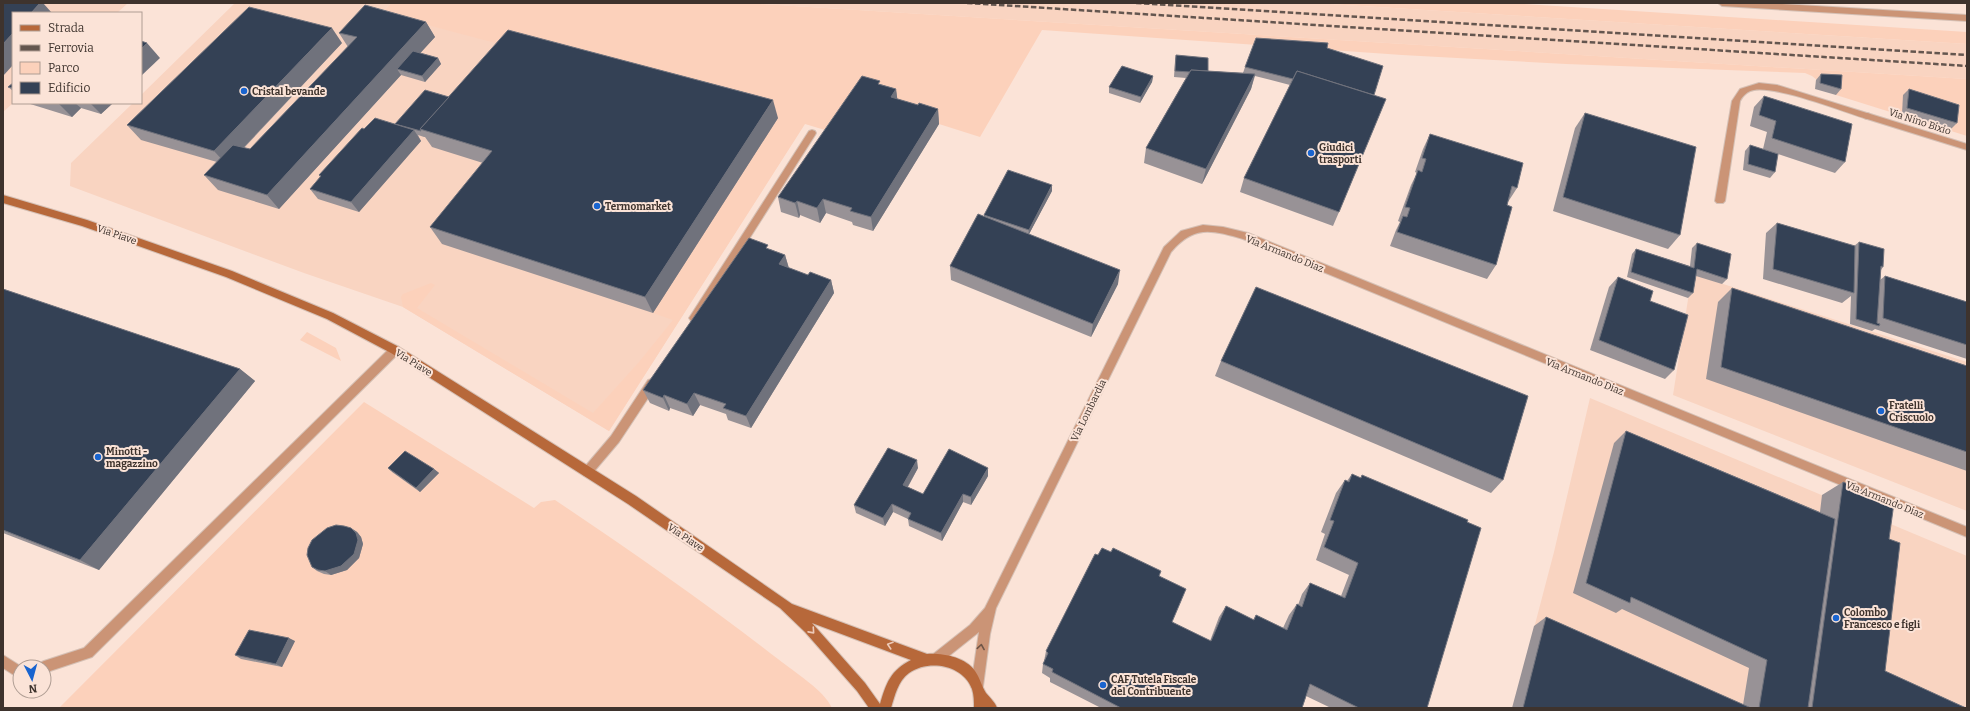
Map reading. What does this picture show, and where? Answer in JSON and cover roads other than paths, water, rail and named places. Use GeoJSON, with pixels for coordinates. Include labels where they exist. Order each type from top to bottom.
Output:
{"type":"FeatureCollection","features":[{"type":"Feature","properties":{"kind":"street"},"geometry":{"type":"LineString","coordinates":[[1722,3],[1794,5],[1967,18]]}},
{"type":"Feature","properties":{"kind":"street","name":"Via Nino Bixio"},"geometry":{"type":"LineString","coordinates":[[1720,201],[1736,101],[1741,92],[1746,89],[1768,86],[1777,88],[1967,147]]}},
{"type":"Feature","properties":{"kind":"street"},"geometry":{"type":"LineString","coordinates":[[688,328],[812,133]]}},
{"type":"Feature","properties":{"kind":"street","name":"Via Piave"},"geometry":{"type":"LineString","coordinates":[[3,199],[84,223],[229,274],[330,316],[395,350],[632,500],[784,604],[818,620],[931,659],[945,660],[959,666],[970,676],[978,690]]}},
{"type":"Feature","properties":{"kind":"street","name":"Via Armando Diaz"},"geometry":{"type":"LineString","coordinates":[[1201,228],[1222,229],[1244,236],[1967,532]]}},
{"type":"Feature","properties":{"kind":"street","name":"Via Lombardia"},"geometry":{"type":"LineString","coordinates":[[931,659],[974,629],[991,607],[1167,250],[1175,239],[1186,232],[1201,228]]}},
{"type":"Feature","properties":{"kind":"street"},"geometry":{"type":"LineString","coordinates":[[52,664],[88,653],[395,350]]}},
{"type":"Feature","properties":{"kind":"street"},"geometry":{"type":"LineString","coordinates":[[587,472],[623,427],[658,375]]}},
{"type":"Feature","properties":{"kind":"street","name":"Via Piave"},"geometry":{"type":"LineString","coordinates":[[784,604],[809,628],[861,686],[876,708]]}},
{"type":"Feature","properties":{"kind":"street","name":"Via Lombardia"},"geometry":{"type":"LineString","coordinates":[[978,690],[984,634],[991,607]]}},
{"type":"Feature","properties":{"kind":"street"},"geometry":{"type":"LineString","coordinates":[[885,708],[886,696],[892,682],[903,669],[916,662],[931,659]]}},
{"type":"Feature","properties":{"kind":"street"},"geometry":{"type":"LineString","coordinates":[[3,661],[12,667]]}},
{"type":"Feature","properties":{"kind":"street"},"geometry":{"type":"LineString","coordinates":[[978,690],[980,708]]}},
{"type":"Feature","properties":{"kind":"street"},"geometry":{"type":"LineString","coordinates":[[978,690],[990,708]]}},
{"type":"Feature","properties":{"kind":"railway"},"geometry":{"type":"LineString","coordinates":[[967,3],[1967,66]]}},
{"type":"Feature","properties":{"kind":"railway"},"geometry":{"type":"LineString","coordinates":[[1136,3],[1967,55]]}},
{"type":"Feature","properties":{"kind":"place","name":"Cristal bevande"},"geometry":{"type":"Point","coordinates":[244,91]}},
{"type":"Feature","properties":{"kind":"place","name":"Giudici trasporti"},"geometry":{"type":"Point","coordinates":[1311,153]}},
{"type":"Feature","properties":{"kind":"place","name":"Termomarket"},"geometry":{"type":"Point","coordinates":[597,206]}},
{"type":"Feature","properties":{"kind":"place","name":"Fratelli Criscuolo"},"geometry":{"type":"Point","coordinates":[1881,411]}},
{"type":"Feature","properties":{"kind":"place","name":"Minotti - magazzino"},"geometry":{"type":"Point","coordinates":[98,457]}},
{"type":"Feature","properties":{"kind":"place","name":"Colombo Francesco e figli"},"geometry":{"type":"Point","coordinates":[1836,618]}},
{"type":"Feature","properties":{"kind":"place","name":"CAF Tutela Fiscale del Contribuente"},"geometry":{"type":"Point","coordinates":[1103,685]}}]}
